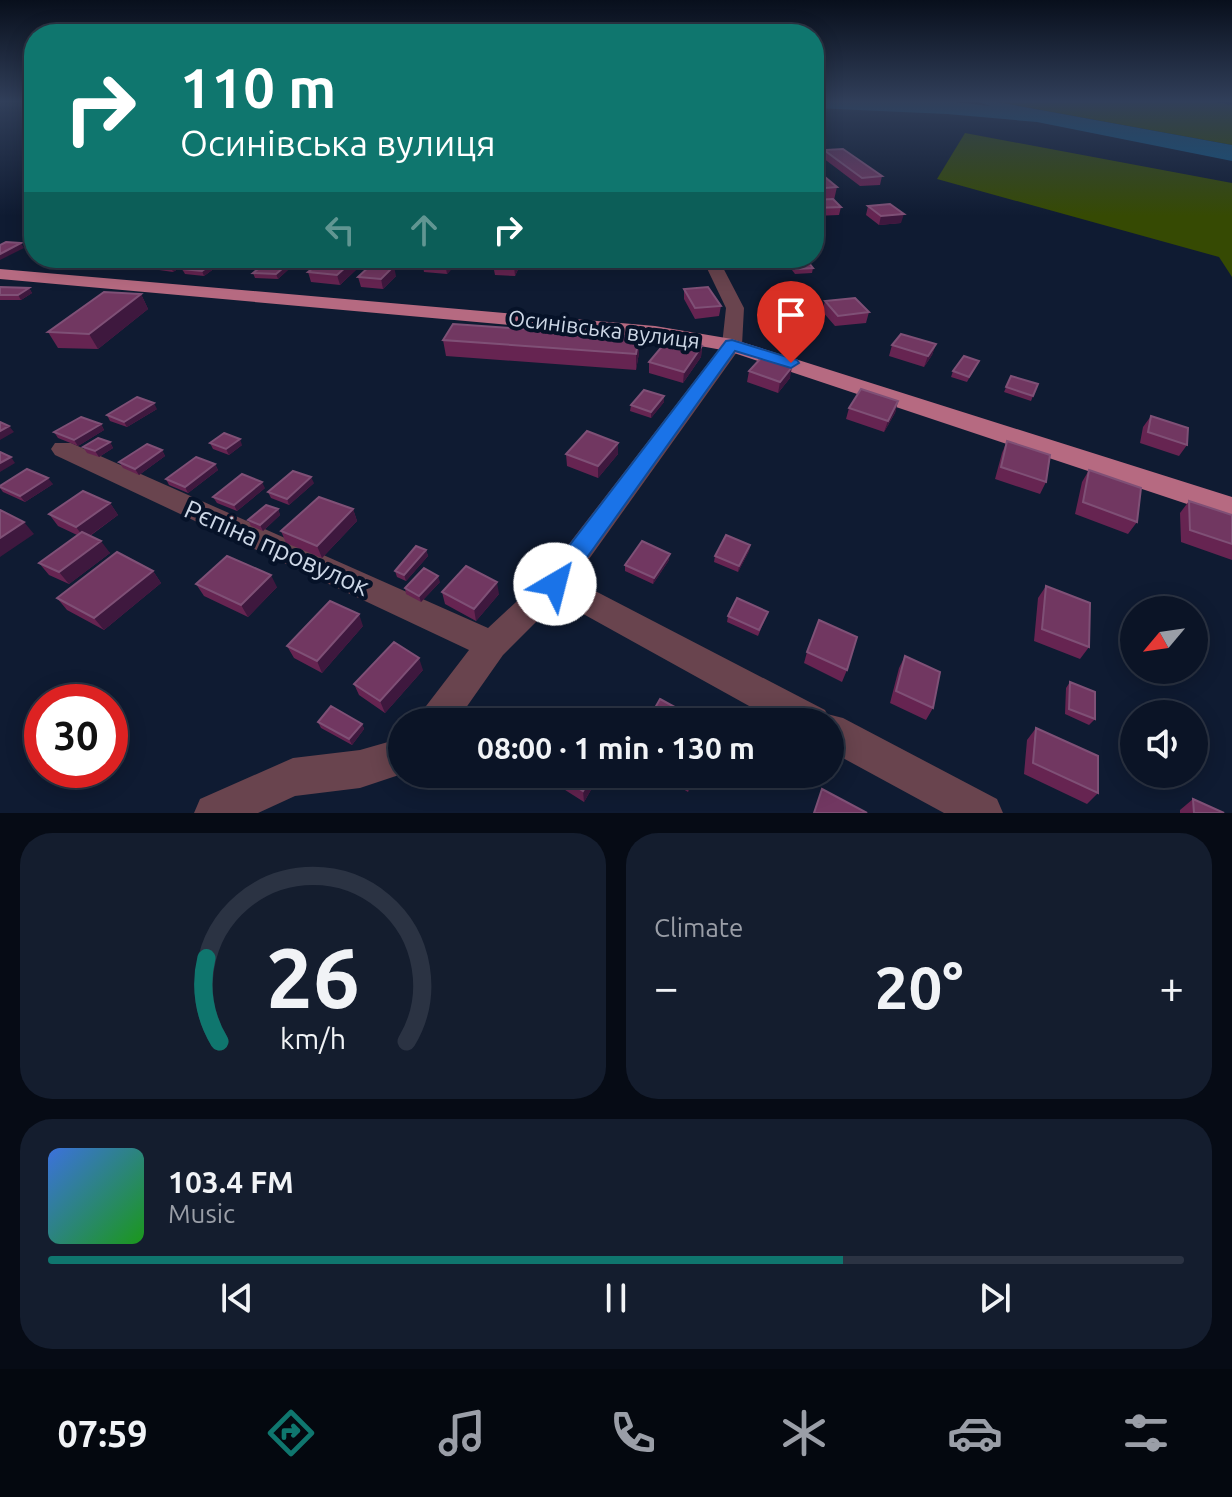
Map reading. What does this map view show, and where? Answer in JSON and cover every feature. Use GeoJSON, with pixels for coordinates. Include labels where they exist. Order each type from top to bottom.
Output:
{"type":"FeatureCollection","features":[{"type":"Feature","properties":{"kind":"main road"},"geometry":{"type":"LineString","coordinates":[[0,274],[24,261]]}},
{"type":"Feature","properties":{"kind":"main road","name":"Осинівська вулиця"},"geometry":{"type":"LineString","coordinates":[[0,274],[655,332],[732,345],[1232,508]]}},
{"type":"Feature","properties":{"kind":"street"},"geometry":{"type":"LineString","coordinates":[[445,708],[492,645],[555,584],[732,345],[735,308],[715,268]]}},
{"type":"Feature","properties":{"kind":"street","name":"Рєпіна провулок"},"geometry":{"type":"LineString","coordinates":[[63,449],[492,645]]}},
{"type":"Feature","properties":{"kind":"street"},"geometry":{"type":"LineString","coordinates":[[555,584],[787,708]]}},
{"type":"Feature","properties":{"kind":"street"},"geometry":{"type":"LineString","coordinates":[[844,739],[983,813]]}},
{"type":"Feature","properties":{"kind":"street"},"geometry":{"type":"LineString","coordinates":[[214,813],[293,777],[360,769],[388,760]]}},
{"type":"Feature","properties":{"kind":"green space"},"geometry":{"type":"Polygon","coordinates":[[[961,140],[1002,140],[1232,183],[1232,277],[1219,257],[937,179],[961,140]]]}},
{"type":"Feature","properties":{"kind":"green space"},"geometry":{"type":"Polygon","coordinates":[[[1204,140],[1232,140],[1232,145],[1204,140]]]}},
{"type":"Feature","properties":{"kind":"water"},"geometry":{"type":"Polygon","coordinates":[[[1127,140],[1204,140],[1232,145],[1232,161],[1127,140]]]}},
{"type":"Feature","properties":{"kind":"building"},"geometry":{"type":"Polygon","coordinates":[[[843,149],[882,176],[862,178],[824,150],[843,149]]]}},
{"type":"Feature","properties":{"kind":"building"},"geometry":{"type":"Polygon","coordinates":[[[824,176],[837,187],[824,188],[824,176]]]}},
{"type":"Feature","properties":{"kind":"building"},"geometry":{"type":"Polygon","coordinates":[[[824,199],[833,199],[841,207],[824,208],[824,199]]]}},
{"type":"Feature","properties":{"kind":"building"},"geometry":{"type":"Polygon","coordinates":[[[890,204],[904,214],[881,216],[868,206],[890,204]]]}},
{"type":"Feature","properties":{"kind":"building"},"geometry":{"type":"Polygon","coordinates":[[[6,242],[21,243],[0,254],[0,245],[6,242]]]}},
{"type":"Feature","properties":{"kind":"building"},"geometry":{"type":"Polygon","coordinates":[[[184,268],[206,268],[202,271],[184,268]]]}},
{"type":"Feature","properties":{"kind":"building"},"geometry":{"type":"Polygon","coordinates":[[[259,268],[283,268],[276,274],[253,273],[259,268]]]}},
{"type":"Feature","properties":{"kind":"building"},"geometry":{"type":"Polygon","coordinates":[[[313,268],[345,268],[337,275],[308,272],[313,268]]]}},
{"type":"Feature","properties":{"kind":"building"},"geometry":{"type":"Polygon","coordinates":[[[368,268],[392,268],[381,279],[358,277],[368,268]]]}},
{"type":"Feature","properties":{"kind":"building"},"geometry":{"type":"Polygon","coordinates":[[[0,287],[29,288],[18,295],[0,295],[0,287]]]}},
{"type":"Feature","properties":{"kind":"building"},"geometry":{"type":"Polygon","coordinates":[[[708,287],[721,306],[695,308],[684,289],[708,287]]]}},
{"type":"Feature","properties":{"kind":"building"},"geometry":{"type":"Polygon","coordinates":[[[104,292],[141,294],[89,334],[48,332],[104,292]]]}},
{"type":"Feature","properties":{"kind":"building"},"geometry":{"type":"Polygon","coordinates":[[[855,298],[869,312],[838,316],[825,301],[855,298]]]}},
{"type":"Feature","properties":{"kind":"building"},"geometry":{"type":"Polygon","coordinates":[[[453,324],[639,337],[636,354],[443,340],[453,324]]]}},
{"type":"Feature","properties":{"kind":"building"},"geometry":{"type":"Polygon","coordinates":[[[901,334],[936,344],[928,356],[892,345],[901,334]]]}},
{"type":"Feature","properties":{"kind":"building"},"geometry":{"type":"Polygon","coordinates":[[[669,338],[702,346],[684,372],[649,362],[669,338]]]}},
{"type":"Feature","properties":{"kind":"building"},"geometry":{"type":"Polygon","coordinates":[[[964,356],[979,361],[969,377],[953,371],[964,356]]]}},
{"type":"Feature","properties":{"kind":"building"},"geometry":{"type":"Polygon","coordinates":[[[762,357],[792,367],[780,382],[749,371],[762,357]]]}},
{"type":"Feature","properties":{"kind":"building"},"geometry":{"type":"Polygon","coordinates":[[[1011,376],[1038,384],[1033,396],[1006,387],[1011,376]]]}},
{"type":"Feature","properties":{"kind":"building"},"geometry":{"type":"Polygon","coordinates":[[[861,389],[898,401],[888,421],[849,408],[861,389]]]}},
{"type":"Feature","properties":{"kind":"building"},"geometry":{"type":"Polygon","coordinates":[[[644,390],[664,396],[651,412],[631,405],[644,390]]]}},
{"type":"Feature","properties":{"kind":"building"},"geometry":{"type":"Polygon","coordinates":[[[137,397],[154,403],[124,422],[107,415],[137,397]]]}},
{"type":"Feature","properties":{"kind":"building"},"geometry":{"type":"Polygon","coordinates":[[[1151,416],[1188,428],[1187,445],[1148,432],[1151,416]]]}},
{"type":"Feature","properties":{"kind":"building"},"geometry":{"type":"Polygon","coordinates":[[[81,417],[101,424],[74,440],[54,432],[81,417]]]}},
{"type":"Feature","properties":{"kind":"building"},"geometry":{"type":"Polygon","coordinates":[[[0,422],[9,426],[0,431],[0,422]]]}},
{"type":"Feature","properties":{"kind":"building"},"geometry":{"type":"Polygon","coordinates":[[[587,431],[618,443],[598,466],[566,454],[587,431]]]}},
{"type":"Feature","properties":{"kind":"building"},"geometry":{"type":"Polygon","coordinates":[[[224,433],[240,439],[226,449],[210,443],[224,433]]]}},
{"type":"Feature","properties":{"kind":"building"},"geometry":{"type":"Polygon","coordinates":[[[98,438],[110,442],[95,451],[83,447],[98,438]]]}},
{"type":"Feature","properties":{"kind":"building"},"geometry":{"type":"Polygon","coordinates":[[[1007,441],[1050,455],[1046,482],[1001,467],[1007,441]]]}},
{"type":"Feature","properties":{"kind":"building"},"geometry":{"type":"Polygon","coordinates":[[[147,444],[162,450],[135,469],[119,462],[147,444]]]}},
{"type":"Feature","properties":{"kind":"building"},"geometry":{"type":"Polygon","coordinates":[[[0,452],[11,457],[0,463],[0,452]]]}},
{"type":"Feature","properties":{"kind":"building"},"geometry":{"type":"Polygon","coordinates":[[[196,457],[215,464],[185,487],[166,479],[196,457]]]}},
{"type":"Feature","properties":{"kind":"building"},"geometry":{"type":"Polygon","coordinates":[[[27,469],[48,478],[20,496],[0,487],[0,486],[27,469]]]}},
{"type":"Feature","properties":{"kind":"building"},"geometry":{"type":"Polygon","coordinates":[[[1089,470],[1141,488],[1137,522],[1083,502],[1089,470]]]}},
{"type":"Feature","properties":{"kind":"building"},"geometry":{"type":"Polygon","coordinates":[[[293,471],[311,477],[287,499],[268,492],[293,471]]]}},
{"type":"Feature","properties":{"kind":"building"},"geometry":{"type":"Polygon","coordinates":[[[242,474],[262,482],[234,505],[213,497],[242,474]]]}},
{"type":"Feature","properties":{"kind":"building"},"geometry":{"type":"Polygon","coordinates":[[[83,491],[110,503],[76,527],[49,514],[83,491]]]}},
{"type":"Feature","properties":{"kind":"building"},"geometry":{"type":"Polygon","coordinates":[[[319,497],[353,509],[317,546],[281,531],[319,497]]]}},
{"type":"Feature","properties":{"kind":"building"},"geometry":{"type":"Polygon","coordinates":[[[1189,501],[1232,515],[1232,544],[1190,530],[1189,501]]]}},
{"type":"Feature","properties":{"kind":"building"},"geometry":{"type":"Polygon","coordinates":[[[266,505],[278,509],[260,525],[248,520],[266,505]]]}},
{"type":"Feature","properties":{"kind":"building"},"geometry":{"type":"Polygon","coordinates":[[[0,510],[24,522],[0,538],[0,510]]]}},
{"type":"Feature","properties":{"kind":"building"},"geometry":{"type":"Polygon","coordinates":[[[82,532],[101,541],[59,572],[39,563],[82,532]]]}},
{"type":"Feature","properties":{"kind":"building"},"geometry":{"type":"Polygon","coordinates":[[[726,535],[750,545],[739,566],[715,556],[726,535]]]}},
{"type":"Feature","properties":{"kind":"building"},"geometry":{"type":"Polygon","coordinates":[[[642,541],[670,554],[654,578],[625,565],[642,541]]]}},
{"type":"Feature","properties":{"kind":"building"},"geometry":{"type":"Polygon","coordinates":[[[416,546],[426,550],[404,575],[395,571],[416,546]]]}},
{"type":"Feature","properties":{"kind":"building"},"geometry":{"type":"Polygon","coordinates":[[[117,552],[153,571],[94,618],[57,598],[117,552]]]}},
{"type":"Feature","properties":{"kind":"building"},"geometry":{"type":"Polygon","coordinates":[[[227,556],[271,575],[241,605],[196,584],[227,556]]]}},
{"type":"Feature","properties":{"kind":"building"},"geometry":{"type":"Polygon","coordinates":[[[466,566],[497,582],[474,609],[442,592],[466,566]]]}},
{"type":"Feature","properties":{"kind":"building"},"geometry":{"type":"Polygon","coordinates":[[[424,568],[438,576],[419,596],[405,588],[424,568]]]}},
{"type":"Feature","properties":{"kind":"building"},"geometry":{"type":"Polygon","coordinates":[[[1046,586],[1090,603],[1089,647],[1042,629],[1046,586]]]}},
{"type":"Feature","properties":{"kind":"building"},"geometry":{"type":"Polygon","coordinates":[[[737,598],[768,612],[759,630],[728,616],[737,598]]]}},
{"type":"Feature","properties":{"kind":"building"},"geometry":{"type":"Polygon","coordinates":[[[330,601],[359,614],[317,661],[287,646],[330,601]]]}},
{"type":"Feature","properties":{"kind":"building"},"geometry":{"type":"Polygon","coordinates":[[[819,620],[857,637],[847,670],[807,652],[819,620]]]}},
{"type":"Feature","properties":{"kind":"building"},"geometry":{"type":"Polygon","coordinates":[[[394,642],[419,658],[380,701],[354,684],[394,642]]]}},
{"type":"Feature","properties":{"kind":"building"},"geometry":{"type":"Polygon","coordinates":[[[905,656],[940,672],[933,708],[896,691],[905,656]]]}},
{"type":"Feature","properties":{"kind":"building"},"geometry":{"type":"Polygon","coordinates":[[[1070,682],[1095,692],[1095,719],[1069,709],[1070,682]]]}},
{"type":"Feature","properties":{"kind":"building"},"geometry":{"type":"Polygon","coordinates":[[[660,699],[676,708],[655,708],[660,699]]]}},
{"type":"Feature","properties":{"kind":"building"},"geometry":{"type":"Polygon","coordinates":[[[331,706],[362,724],[349,739],[318,722],[331,706]]]}},
{"type":"Feature","properties":{"kind":"building"},"geometry":{"type":"Polygon","coordinates":[[[1036,728],[1098,756],[1098,793],[1033,763],[1036,728]]]}},
{"type":"Feature","properties":{"kind":"building"},"geometry":{"type":"Polygon","coordinates":[[[822,789],[867,813],[814,813],[822,789]]]}},
{"type":"Feature","properties":{"kind":"building"},"geometry":{"type":"Polygon","coordinates":[[[1193,799],[1224,813],[1194,813],[1193,799]]]}},
{"type":"Feature","properties":{"kind":"route"},"geometry":{"type":"LineString","coordinates":[[555,584],[732,345],[791,363]]}}]}
